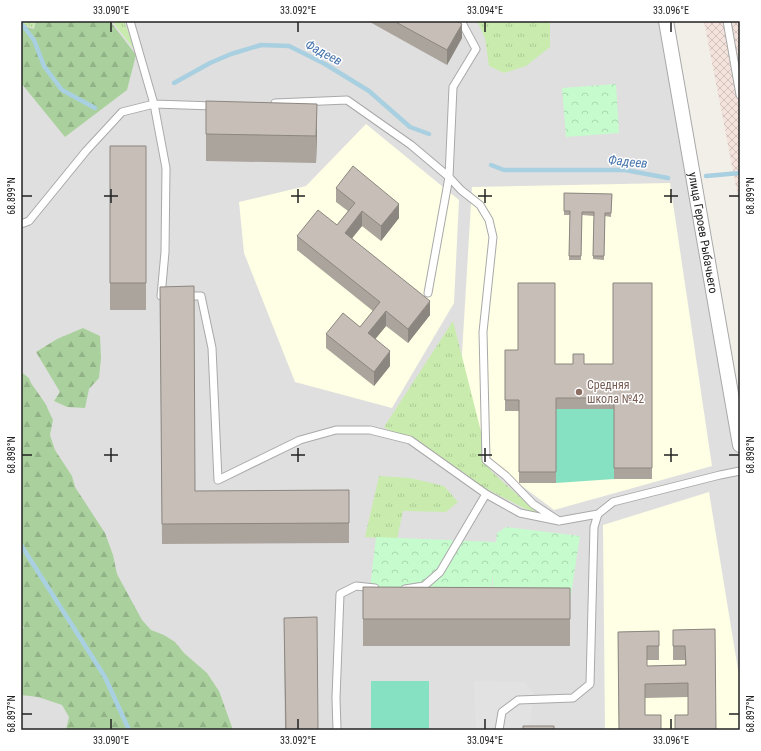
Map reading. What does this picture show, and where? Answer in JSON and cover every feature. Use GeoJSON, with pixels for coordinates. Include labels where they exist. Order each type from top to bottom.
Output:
{"type":"FeatureCollection","features":[{"type":"Feature","properties":{"kind":"street","name":"улица Героев Рыбачьего"},"geometry":{"type":"LineString","coordinates":[[666,21],[740,445]]}},
{"type":"Feature","properties":{"kind":"lane"},"geometry":{"type":"LineString","coordinates":[[130,21],[154,104],[166,168],[165,252],[161,296],[168,296]]}},
{"type":"Feature","properties":{"kind":"lane"},"geometry":{"type":"LineString","coordinates":[[428,293],[449,178],[453,87],[476,49],[462,21]]}},
{"type":"Feature","properties":{"kind":"lane"},"geometry":{"type":"LineString","coordinates":[[727,21],[740,95]]}},
{"type":"Feature","properties":{"kind":"lane"},"geometry":{"type":"LineString","coordinates":[[271,104],[347,100],[411,145],[480,206],[489,220],[493,237],[483,332],[486,460],[506,476],[533,504],[559,521]]}},
{"type":"Feature","properties":{"kind":"lane"},"geometry":{"type":"LineString","coordinates":[[21,224],[30,221],[86,151],[122,112],[154,104],[225,106]]}},
{"type":"Feature","properties":{"kind":"lane"},"geometry":{"type":"LineString","coordinates":[[181,296],[201,296],[212,348],[218,480],[300,440],[336,430],[370,430],[410,440],[486,494],[520,513],[559,521],[598,514],[613,502],[740,471]]}},
{"type":"Feature","properties":{"kind":"lane"},"geometry":{"type":"LineString","coordinates":[[398,590],[424,586],[440,572],[486,494]]}},
{"type":"Feature","properties":{"kind":"lane"},"geometry":{"type":"LineString","coordinates":[[499,730],[502,712],[518,700],[573,698],[590,684],[594,527],[598,514]]}},
{"type":"Feature","properties":{"kind":"lane"},"geometry":{"type":"LineString","coordinates":[[337,730],[336,698],[340,594],[356,586],[384,590]]}},
{"type":"Feature","properties":{"kind":"shaded area"},"geometry":{"type":"Polygon","coordinates":[[[21,21],[666,21],[740,445],[740,730],[22,730],[21,21]]]}},
{"type":"Feature","properties":{"kind":"shaded area"},"geometry":{"type":"Polygon","coordinates":[[[704,21],[740,21],[740,207],[704,21]]]}},
{"type":"Feature","properties":{"kind":"shaded area"},"geometry":{"type":"Polygon","coordinates":[[[366,124],[459,200],[454,303],[392,408],[295,382],[244,253],[239,202],[306,186],[366,124]]]}},
{"type":"Feature","properties":{"kind":"shaded area"},"geometry":{"type":"Polygon","coordinates":[[[670,183],[712,466],[554,510],[457,437],[472,187],[670,183]]]}},
{"type":"Feature","properties":{"kind":"shaded area"},"geometry":{"type":"Polygon","coordinates":[[[709,492],[740,682],[740,730],[605,730],[603,525],[709,492]]]}},
{"type":"Feature","properties":{"kind":"shaded area"},"geometry":{"type":"Polygon","coordinates":[[[474,681],[524,682],[534,693],[529,727],[511,730],[476,730],[474,681]]]}},
{"type":"Feature","properties":{"kind":"green space"},"geometry":{"type":"Polygon","coordinates":[[[21,21],[35,21],[34,28],[21,24],[21,21]]]}},
{"type":"Feature","properties":{"kind":"green space"},"geometry":{"type":"Polygon","coordinates":[[[36,21],[110,21],[136,55],[127,90],[65,137],[21,83],[21,25],[34,29],[36,21]]]}},
{"type":"Feature","properties":{"kind":"green space"},"geometry":{"type":"Polygon","coordinates":[[[112,21],[124,21],[136,52],[112,21]]]}},
{"type":"Feature","properties":{"kind":"green space"},"geometry":{"type":"Polygon","coordinates":[[[477,21],[550,21],[550,47],[526,66],[504,73],[489,66],[485,38],[477,21]]]}},
{"type":"Feature","properties":{"kind":"green space"},"geometry":{"type":"Polygon","coordinates":[[[616,84],[619,133],[566,137],[562,88],[616,84]]]}},
{"type":"Feature","properties":{"kind":"green space"},"geometry":{"type":"Polygon","coordinates":[[[453,321],[491,471],[543,518],[460,475],[467,474],[450,468],[384,427],[453,321]]]}},
{"type":"Feature","properties":{"kind":"green space"},"geometry":{"type":"Polygon","coordinates":[[[83,328],[100,336],[101,358],[99,378],[89,389],[85,408],[67,407],[54,401],[60,392],[36,352],[57,339],[83,328]]]}},
{"type":"Feature","properties":{"kind":"green space"},"geometry":{"type":"Polygon","coordinates":[[[21,372],[29,378],[45,403],[53,420],[50,435],[55,450],[72,476],[75,487],[105,533],[113,555],[117,574],[142,620],[151,630],[164,635],[175,642],[184,653],[207,673],[219,691],[233,730],[66,730],[69,717],[62,705],[38,697],[21,695],[21,628],[24,628],[21,623],[21,372]]]}},
{"type":"Feature","properties":{"kind":"green space"},"geometry":{"type":"Polygon","coordinates":[[[556,409],[614,409],[614,479],[556,483],[556,409]]]}},
{"type":"Feature","properties":{"kind":"green space"},"geometry":{"type":"Polygon","coordinates":[[[379,476],[410,478],[444,486],[458,502],[446,512],[403,511],[397,539],[365,537],[379,476]]]}},
{"type":"Feature","properties":{"kind":"green space"},"geometry":{"type":"Polygon","coordinates":[[[506,527],[580,536],[569,607],[493,602],[493,574],[491,593],[370,588],[376,537],[496,543],[497,533],[506,527]]]}},
{"type":"Feature","properties":{"kind":"green space"},"geometry":{"type":"Polygon","coordinates":[[[371,681],[429,681],[429,730],[371,730],[371,681]]]}},
{"type":"Feature","properties":{"kind":"building"},"geometry":{"type":"Polygon","coordinates":[[[394,21],[457,21],[462,24],[447,50],[394,21]]]}},
{"type":"Feature","properties":{"kind":"building"},"geometry":{"type":"Polygon","coordinates":[[[206,101],[317,104],[316,136],[206,134],[206,101]]]}},
{"type":"Feature","properties":{"kind":"building"},"geometry":{"type":"Polygon","coordinates":[[[110,146],[146,146],[146,283],[110,283],[110,146]]]}},
{"type":"Feature","properties":{"kind":"building"},"geometry":{"type":"Polygon","coordinates":[[[353,166],[399,204],[381,226],[362,211],[345,233],[430,301],[408,329],[386,311],[368,333],[390,351],[374,372],[326,334],[343,313],[360,327],[380,302],[297,236],[318,210],[337,225],[355,203],[336,188],[353,166]]]}},
{"type":"Feature","properties":{"kind":"building"},"geometry":{"type":"Polygon","coordinates":[[[564,193],[612,194],[611,213],[605,213],[604,256],[593,256],[594,212],[582,212],[581,256],[569,256],[570,211],[564,211],[564,193]]]}},
{"type":"Feature","properties":{"kind":"building","name":"Средняя школа №42"},"geometry":{"type":"Polygon","coordinates":[[[518,283],[555,283],[555,364],[573,364],[573,354],[584,354],[584,364],[613,364],[613,283],[652,283],[652,468],[614,468],[614,398],[556,398],[556,472],[519,472],[519,400],[505,400],[505,350],[518,350],[518,283]]]}},
{"type":"Feature","properties":{"kind":"building"},"geometry":{"type":"Polygon","coordinates":[[[194,286],[195,491],[349,490],[349,523],[162,524],[160,287],[194,286]]]}},
{"type":"Feature","properties":{"kind":"building"},"geometry":{"type":"Polygon","coordinates":[[[363,587],[570,588],[570,619],[363,619],[363,587]]]}},
{"type":"Feature","properties":{"kind":"building"},"geometry":{"type":"Polygon","coordinates":[[[317,617],[318,730],[286,730],[284,618],[317,617]]]}},
{"type":"Feature","properties":{"kind":"building"},"geometry":{"type":"Polygon","coordinates":[[[715,629],[716,730],[675,730],[675,715],[688,715],[688,683],[645,684],[645,715],[661,715],[661,730],[619,730],[618,632],[659,631],[659,646],[647,646],[647,666],[686,665],[685,646],[673,646],[673,630],[715,629]]]}},
{"type":"Feature","properties":{"kind":"building"},"geometry":{"type":"Polygon","coordinates":[[[523,726],[554,726],[554,730],[523,730],[523,726]]]}},
{"type":"Feature","properties":{"kind":"waterway","name":"Фадеев"},"geometry":{"type":"LineString","coordinates":[[21,23],[34,40],[44,66],[62,90],[95,108]]}},
{"type":"Feature","properties":{"kind":"waterway","name":"Фадеев"},"geometry":{"type":"LineString","coordinates":[[174,83],[210,63],[231,54],[261,45],[289,46],[325,64],[369,91],[410,127],[429,134]]}},
{"type":"Feature","properties":{"kind":"waterway","name":"Фадеев"},"geometry":{"type":"LineString","coordinates":[[491,165],[504,170],[625,170],[668,178]]}},
{"type":"Feature","properties":{"kind":"waterway","name":"Фадеев"},"geometry":{"type":"LineString","coordinates":[[706,176],[740,173]]}},
{"type":"Feature","properties":{"kind":"waterway"},"geometry":{"type":"LineString","coordinates":[[21,545],[105,677],[129,730]]}},
{"type":"Feature","properties":{"kind":"place","name":"Средняя школа №42"},"geometry":{"type":"Point","coordinates":[579,392]}}]}
